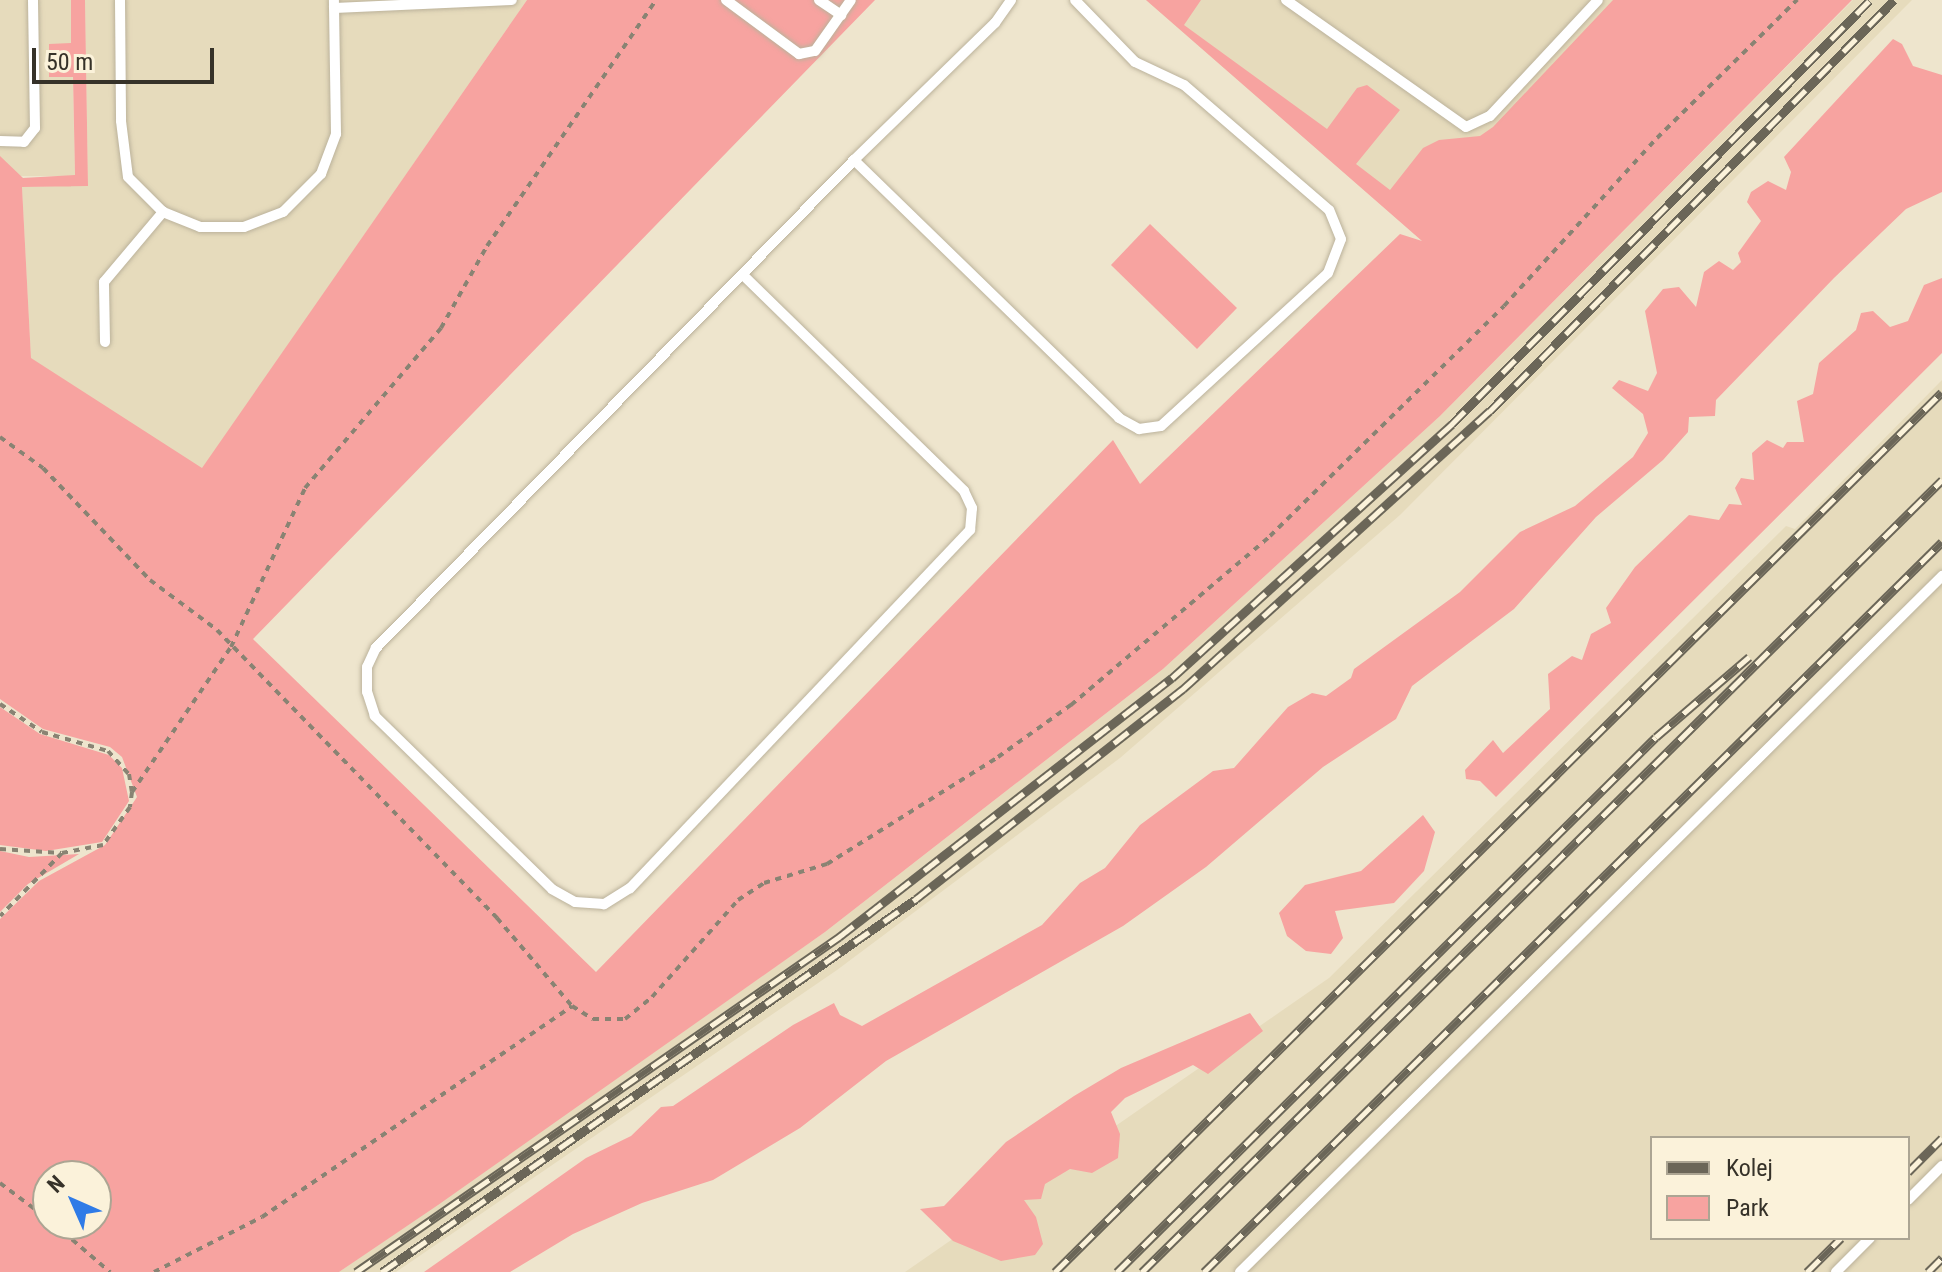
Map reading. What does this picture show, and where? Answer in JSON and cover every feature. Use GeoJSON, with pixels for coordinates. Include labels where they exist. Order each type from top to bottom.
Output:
{"type":"FeatureCollection","features":[{"type":"Feature","properties":{"kind":"lane"},"geometry":{"type":"LineString","coordinates":[[0,141],[24,142],[35,128],[33,0]]}},
{"type":"Feature","properties":{"kind":"lane"},"geometry":{"type":"LineString","coordinates":[[120,0],[121,121],[128,177],[163,212],[200,227],[244,227],[283,212],[321,174],[336,134],[334,4],[512,0]]}},
{"type":"Feature","properties":{"kind":"lane"},"geometry":{"type":"LineString","coordinates":[[726,0],[799,54],[815,51],[851,0]]}},
{"type":"Feature","properties":{"kind":"lane"},"geometry":{"type":"LineString","coordinates":[[819,0],[841,15]]}},
{"type":"Feature","properties":{"kind":"lane"},"geometry":{"type":"LineString","coordinates":[[743,275],[964,491],[972,508],[970,530],[630,888],[604,904],[575,902],[552,889],[375,716],[367,692],[367,667],[376,648],[854,160],[995,23],[1011,0]]}},
{"type":"Feature","properties":{"kind":"lane"},"geometry":{"type":"LineString","coordinates":[[854,160],[1119,418],[1139,429],[1161,426],[1328,273],[1341,239],[1329,210],[1184,85],[1135,62],[1075,0]]}},
{"type":"Feature","properties":{"kind":"lane"},"geometry":{"type":"LineString","coordinates":[[1286,0],[1466,127],[1490,116],[1598,0]]}},
{"type":"Feature","properties":{"kind":"lane"},"geometry":{"type":"LineString","coordinates":[[105,342],[104,282],[163,212]]}},
{"type":"Feature","properties":{"kind":"lane"},"geometry":{"type":"LineString","coordinates":[[1240,1272],[1942,576]]}},
{"type":"Feature","properties":{"kind":"lane"},"geometry":{"type":"LineString","coordinates":[[1910,1198],[1942,1166]]}},
{"type":"Feature","properties":{"kind":"lane"},"geometry":{"type":"LineString","coordinates":[[1836,1272],[1868,1240]]}},
{"type":"Feature","properties":{"kind":"path"},"geometry":{"type":"LineString","coordinates":[[132,792],[231,647],[305,488],[441,328],[521,194],[656,0]]}},
{"type":"Feature","properties":{"kind":"path"},"geometry":{"type":"LineString","coordinates":[[0,437],[43,468],[150,580],[191,607],[497,918],[572,1006],[593,1019],[625,1019],[652,997],[738,900],[764,883],[827,864],[1071,705],[1330,481],[1459,345],[1504,306],[1657,138],[1797,0]]}},
{"type":"Feature","properties":{"kind":"path"},"geometry":{"type":"LineString","coordinates":[[0,704],[42,732],[108,751],[129,774],[132,792],[130,807],[103,845],[62,853],[0,849]]}},
{"type":"Feature","properties":{"kind":"path"},"geometry":{"type":"LineString","coordinates":[[0,916],[62,853]]}},
{"type":"Feature","properties":{"kind":"path"},"geometry":{"type":"LineString","coordinates":[[154,1272],[262,1217],[572,1006]]}},
{"type":"Feature","properties":{"kind":"path"},"geometry":{"type":"LineString","coordinates":[[0,1183],[32,1207]]}},
{"type":"Feature","properties":{"kind":"path"},"geometry":{"type":"LineString","coordinates":[[73,1240],[110,1272]]}},
{"type":"Feature","properties":{"kind":"shaded area"},"geometry":{"type":"Polygon","coordinates":[[[0,0],[71,0],[75,176],[0,176],[0,0]]]}},
{"type":"Feature","properties":{"kind":"shaded area"},"geometry":{"type":"Polygon","coordinates":[[[85,0],[527,0],[202,469],[31,359],[22,187],[88,185],[85,0]]]}},
{"type":"Feature","properties":{"kind":"shaded area"},"geometry":{"type":"Polygon","coordinates":[[[1146,0],[1669,0],[1424,242],[1146,0]]]}},
{"type":"Feature","properties":{"kind":"shaded area"},"geometry":{"type":"Polygon","coordinates":[[[1853,0],[1912,0],[1400,515],[1120,758],[837,970],[396,1272],[339,1272],[825,932],[1163,669],[1440,416],[1853,0]]]}},
{"type":"Feature","properties":{"kind":"shaded area"},"geometry":{"type":"Polygon","coordinates":[[[1942,380],[1942,1272],[905,1272],[1329,978],[1786,526],[1795,529],[1942,380]]]}},
{"type":"Feature","properties":{"kind":"green space"},"geometry":{"type":"Polygon","coordinates":[[[71,0],[85,0],[88,186],[22,187],[31,358],[202,468],[527,0],[875,0],[253,639],[596,972],[1113,440],[1140,484],[1400,234],[1422,241],[1146,0],[1201,0],[1184,25],[1327,129],[1357,88],[1367,85],[1400,110],[1356,164],[1390,190],[1423,148],[1439,140],[1480,136],[1493,127],[1613,0],[1852,0],[1440,416],[1163,669],[825,932],[339,1272],[0,1272],[0,919],[39,881],[105,845],[137,797],[122,757],[110,747],[43,729],[0,699],[0,156],[23,178],[75,175],[73,77],[49,77],[49,44],[71,43],[71,0]]]}},
{"type":"Feature","properties":{"kind":"green space"},"geometry":{"type":"Polygon","coordinates":[[[1893,39],[1902,44],[1913,66],[1942,75],[1942,192],[1906,209],[1834,278],[1716,400],[1715,416],[1689,417],[1688,432],[1663,460],[1596,517],[1514,609],[1412,686],[1396,719],[1323,767],[1206,867],[1123,926],[886,1061],[800,1128],[713,1180],[642,1203],[573,1234],[510,1272],[424,1272],[586,1158],[631,1136],[661,1107],[673,1106],[793,1025],[834,1003],[840,1015],[862,1026],[1042,925],[1080,883],[1105,868],[1140,825],[1213,771],[1234,768],[1288,707],[1312,693],[1326,696],[1351,678],[1354,669],[1460,592],[1520,532],[1575,506],[1633,457],[1648,433],[1643,414],[1612,388],[1619,380],[1648,391],[1657,373],[1645,311],[1663,289],[1679,287],[1696,307],[1704,272],[1719,261],[1733,270],[1741,262],[1738,253],[1761,221],[1747,202],[1751,192],[1768,181],[1786,190],[1791,172],[1784,157],[1893,39]]]}},
{"type":"Feature","properties":{"kind":"green space"},"geometry":{"type":"Polygon","coordinates":[[[1150,224],[1237,308],[1197,349],[1111,265],[1150,224]]]}},
{"type":"Feature","properties":{"kind":"green space"},"geometry":{"type":"Polygon","coordinates":[[[1942,278],[1942,353],[1496,797],[1480,781],[1466,779],[1465,770],[1493,740],[1503,753],[1550,709],[1548,674],[1572,656],[1582,660],[1591,634],[1611,623],[1606,608],[1635,567],[1689,515],[1719,520],[1729,504],[1742,505],[1735,488],[1741,478],[1754,480],[1752,453],[1767,440],[1783,448],[1787,442],[1804,442],[1797,401],[1813,394],[1819,363],[1856,330],[1861,313],[1873,311],[1890,327],[1908,321],[1924,285],[1942,278]]]}},
{"type":"Feature","properties":{"kind":"green space"},"geometry":{"type":"Polygon","coordinates":[[[0,707],[40,734],[109,755],[122,768],[129,801],[102,842],[46,851],[0,845],[0,707]]]}},
{"type":"Feature","properties":{"kind":"green space"},"geometry":{"type":"Polygon","coordinates":[[[1423,815],[1435,832],[1424,871],[1394,903],[1335,911],[1343,938],[1331,954],[1306,951],[1287,936],[1279,913],[1305,885],[1361,871],[1423,815]]]}},
{"type":"Feature","properties":{"kind":"green space"},"geometry":{"type":"Polygon","coordinates":[[[0,851],[29,857],[79,854],[28,884],[0,912],[0,851]]]}},
{"type":"Feature","properties":{"kind":"green space"},"geometry":{"type":"Polygon","coordinates":[[[1250,1013],[1263,1031],[1208,1074],[1193,1065],[1125,1098],[1111,1112],[1120,1134],[1118,1158],[1092,1173],[1070,1169],[1045,1184],[1041,1199],[1024,1200],[1036,1217],[1043,1244],[1035,1255],[1001,1261],[953,1241],[920,1209],[944,1206],[1006,1142],[1121,1068],[1250,1013]]]}},
{"type":"Feature","properties":{"kind":"railway"},"geometry":{"type":"LineString","coordinates":[[356,1272],[839,937],[1172,678],[1452,424],[1870,0]]}},
{"type":"Feature","properties":{"kind":"railway"},"geometry":{"type":"LineString","coordinates":[[382,1272],[916,899],[1183,689],[1490,411],[1894,0]]}},
{"type":"Feature","properties":{"kind":"railway"},"geometry":{"type":"LineString","coordinates":[[1055,1272],[1942,392]]}},
{"type":"Feature","properties":{"kind":"railway"},"geometry":{"type":"LineString","coordinates":[[1142,1272],[1942,480]]}},
{"type":"Feature","properties":{"kind":"railway"},"geometry":{"type":"LineString","coordinates":[[1204,1272],[1942,542]]}},
{"type":"Feature","properties":{"kind":"railway"},"geometry":{"type":"LineString","coordinates":[[1117,1272],[1656,737],[1749,657]]}},
{"type":"Feature","properties":{"kind":"railway"},"geometry":{"type":"LineString","coordinates":[[1910,1170],[1942,1138]]}},
{"type":"Feature","properties":{"kind":"railway"},"geometry":{"type":"LineString","coordinates":[[1807,1272],[1839,1240]]}},
{"type":"Feature","properties":{"kind":"railway"},"geometry":{"type":"LineString","coordinates":[[1928,1272],[1942,1258]]}}]}
